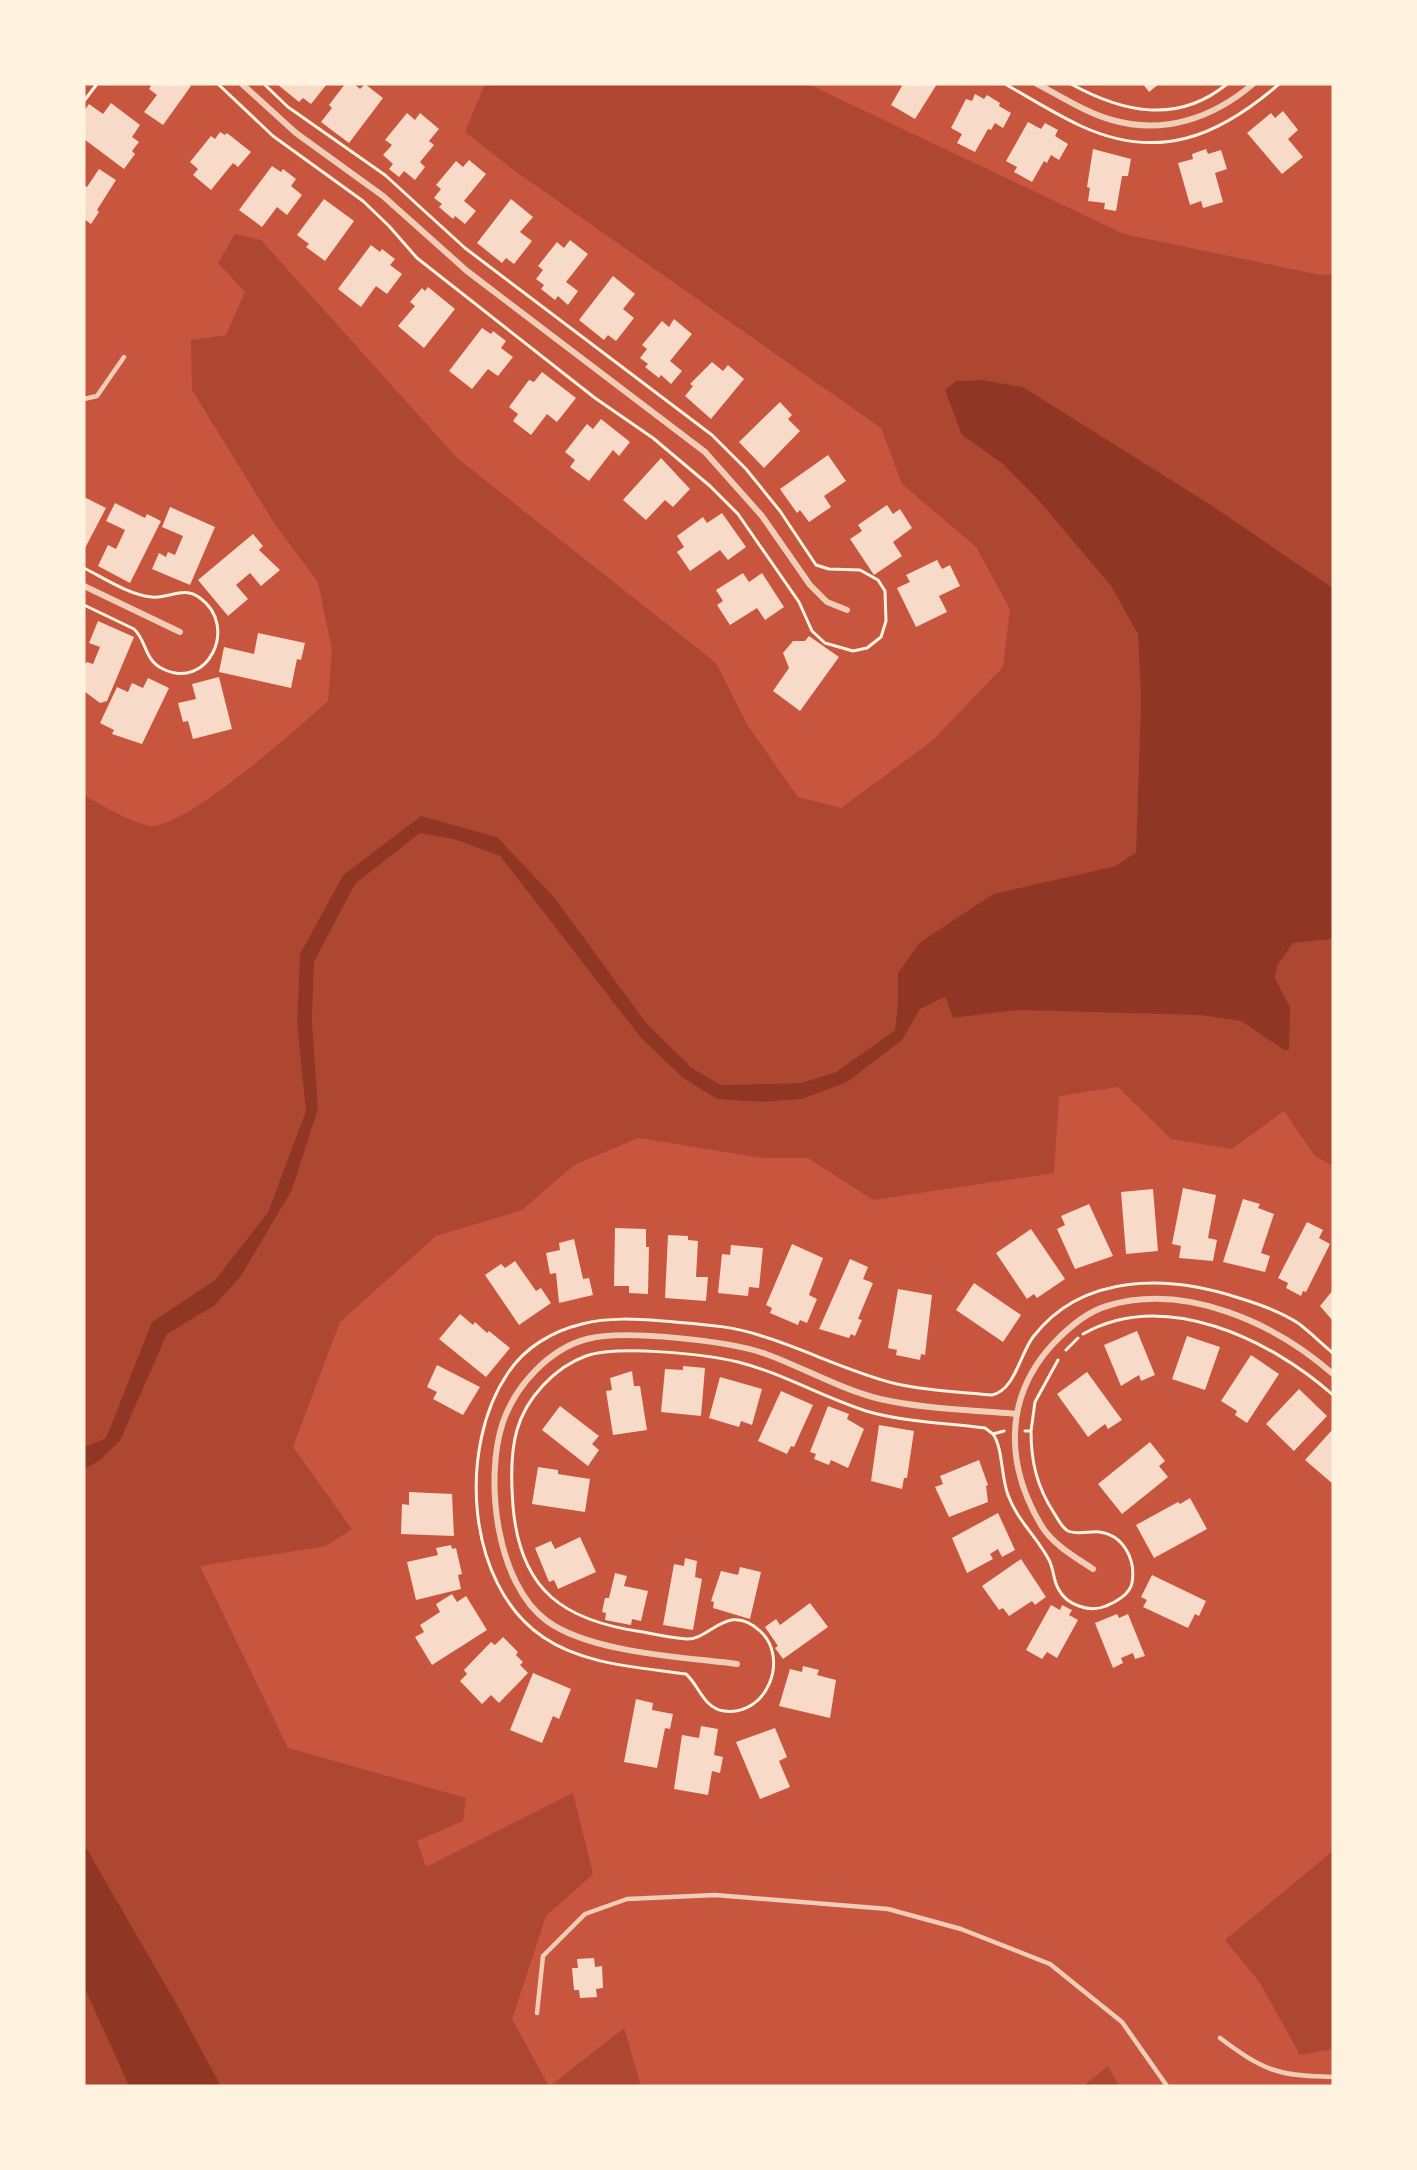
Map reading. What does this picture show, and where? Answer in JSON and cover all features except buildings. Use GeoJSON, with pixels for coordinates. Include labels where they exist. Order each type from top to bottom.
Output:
{"type":"FeatureCollection","features":[{"type":"Feature","properties":{"kind":"street"},"geometry":{"type":"LineString","coordinates":[[243,84],[289,127],[383,196],[467,271],[705,452],[756,507],[810,585],[827,602],[847,610]]}},
{"type":"Feature","properties":{"kind":"street"},"geometry":{"type":"LineString","coordinates":[[1037,84],[1111,120],[1154,126],[1174,124],[1208,114],[1230,103],[1253,84]]}},
{"type":"Feature","properties":{"kind":"street"},"geometry":{"type":"LineString","coordinates":[[84,586],[180,632]]}},
{"type":"Feature","properties":{"kind":"street"},"geometry":{"type":"LineString","coordinates":[[1093,1569],[1064,1550],[1042,1527],[1019,1471],[1015,1431],[1021,1392],[1031,1372],[1061,1335],[1095,1311],[1131,1300],[1158,1299],[1205,1305],[1258,1324],[1298,1347],[1333,1374]]}},
{"type":"Feature","properties":{"kind":"street"},"geometry":{"type":"LineString","coordinates":[[737,1664],[608,1646],[548,1622],[531,1606],[513,1580],[502,1550],[498,1516],[497,1453],[504,1422],[519,1389],[537,1369],[562,1349],[587,1339],[617,1335],[737,1345],[766,1354],[880,1399],[1016,1414]]}},
{"type":"Feature","properties":{"kind":"lane"},"geometry":{"type":"LineString","coordinates":[[84,399],[97,396],[124,357]]}},
{"type":"Feature","properties":{"kind":"lane"},"geometry":{"type":"LineString","coordinates":[[537,2013],[543,1956],[585,1914],[627,1899],[715,1895],[888,1909],[961,1929],[1050,1964],[1122,2022],[1167,2086]]}},
{"type":"Feature","properties":{"kind":"lane"},"geometry":{"type":"LineString","coordinates":[[1220,2038],[1251,2062],[1289,2076],[1333,2077]]}},
{"type":"Feature","properties":{"kind":"path"},"geometry":{"type":"LineString","coordinates":[[84,101],[97,84]]}},
{"type":"Feature","properties":{"kind":"path"},"geometry":{"type":"LineString","coordinates":[[1071,84],[1112,104],[1144,111],[1174,109],[1194,103],[1227,84]]}},
{"type":"Feature","properties":{"kind":"path"},"geometry":{"type":"LineString","coordinates":[[1333,1353],[1298,1323],[1276,1312],[1209,1288],[1173,1283],[1122,1284],[1096,1290],[1073,1302],[1047,1322],[1032,1338],[1005,1388],[1000,1394],[992,1395],[897,1384],[760,1335],[728,1327],[613,1318],[584,1323],[559,1331],[534,1345],[509,1370],[492,1400],[482,1427],[479,1455],[480,1532],[488,1564],[504,1594],[520,1616],[543,1637],[599,1661],[686,1674],[704,1700],[722,1711],[736,1710],[757,1700],[769,1686],[775,1673],[769,1640],[759,1629],[744,1620],[731,1621],[718,1623],[702,1635],[690,1639],[618,1629],[567,1611],[546,1591],[529,1569],[519,1547],[514,1518],[512,1457],[523,1414],[549,1379],[568,1364],[598,1354],[634,1352],[710,1357],[763,1370],[866,1411],[985,1428],[993,1434],[998,1431],[1031,1431],[1035,1402],[1047,1377],[1061,1355],[1082,1335],[1101,1324],[1144,1315],[1166,1315],[1195,1321],[1240,1337],[1292,1363],[1333,1395]]}},
{"type":"Feature","properties":{"kind":"shaded area"},"geometry":{"type":"Polygon","coordinates":[[[485,84],[808,84],[1124,234],[1320,275],[1333,274],[1333,588],[1211,505],[1023,387],[982,380],[956,381],[962,435],[1003,464],[1040,502],[1111,586],[1138,636],[1141,700],[1136,852],[1116,866],[993,894],[919,943],[898,973],[895,1030],[836,1072],[801,1083],[721,1085],[692,1068],[647,1024],[554,897],[497,837],[421,816],[343,875],[300,954],[297,1024],[306,1111],[268,1212],[215,1280],[152,1322],[106,1438],[84,1447],[84,795],[118,814],[146,825],[152,826],[169,821],[191,810],[242,774],[328,701],[332,650],[318,582],[274,523],[192,390],[191,340],[226,335],[245,292],[218,263],[235,234],[261,240],[457,458],[716,663],[748,726],[798,797],[841,808],[932,741],[1003,667],[1010,609],[976,547],[902,484],[881,428],[515,171],[465,132],[485,84]]]}},
{"type":"Feature","properties":{"kind":"shaded area"},"geometry":{"type":"Polygon","coordinates":[[[983,380],[1023,387],[1211,505],[1333,588],[1333,939],[1293,943],[1278,964],[1275,978],[1290,1007],[1289,1050],[1284,1050],[1241,1021],[1200,1015],[1019,1010],[953,1018],[945,997],[920,1009],[902,1040],[847,1082],[802,1099],[763,1102],[717,1099],[683,1078],[641,1038],[500,856],[453,839],[420,833],[355,884],[314,962],[312,1020],[318,1109],[292,1190],[241,1276],[214,1306],[167,1334],[120,1441],[99,1461],[84,1469],[84,1447],[106,1438],[152,1322],[215,1280],[268,1212],[306,1111],[297,1024],[300,954],[343,875],[421,816],[497,837],[554,897],[647,1024],[692,1068],[721,1085],[801,1083],[836,1072],[895,1030],[898,973],[919,943],[993,894],[1116,866],[1136,852],[1141,700],[1138,635],[1111,586],[1040,502],[1003,464],[962,435],[945,390],[956,381],[983,380]]]}},
{"type":"Feature","properties":{"kind":"shaded area"},"geometry":{"type":"Polygon","coordinates":[[[420,833],[453,839],[500,856],[641,1038],[683,1078],[717,1099],[763,1102],[802,1099],[902,1040],[920,1009],[945,997],[953,1018],[1019,1010],[1200,1014],[1241,1021],[1284,1050],[1290,1007],[1275,978],[1278,964],[1293,943],[1333,939],[1333,1166],[1315,1156],[1284,1111],[1232,1149],[1171,1139],[1118,1087],[1059,1096],[1054,1173],[873,1200],[808,1158],[763,1158],[638,1138],[574,1165],[522,1210],[436,1236],[340,1322],[293,1447],[352,1529],[326,1546],[200,1566],[288,1748],[466,1798],[463,1821],[417,1841],[426,1867],[573,1793],[593,1874],[546,1916],[512,2019],[549,2086],[221,2086],[84,1844],[84,1469],[99,1461],[120,1441],[167,1334],[214,1306],[241,1276],[292,1190],[318,1109],[312,1020],[314,962],[355,884],[420,833]]]}},
{"type":"Feature","properties":{"kind":"shaded area"},"geometry":{"type":"Polygon","coordinates":[[[84,1844],[221,2086],[129,2086],[84,1987],[84,1844]]]}},
{"type":"Feature","properties":{"kind":"shaded area"},"geometry":{"type":"Polygon","coordinates":[[[1333,1851],[1333,2049],[1300,2055],[1260,1983],[1225,1940],[1333,1851]]]}},
{"type":"Feature","properties":{"kind":"shaded area"},"geometry":{"type":"Polygon","coordinates":[[[84,1987],[129,2086],[84,2086],[84,1987]]]}},
{"type":"Feature","properties":{"kind":"shaded area"},"geometry":{"type":"Polygon","coordinates":[[[624,2028],[641,2086],[550,2086],[624,2028]]]}},
{"type":"Feature","properties":{"kind":"shaded area"},"geometry":{"type":"Polygon","coordinates":[[[1108,2066],[1119,2086],[1083,2086],[1108,2066]]]}}]}
